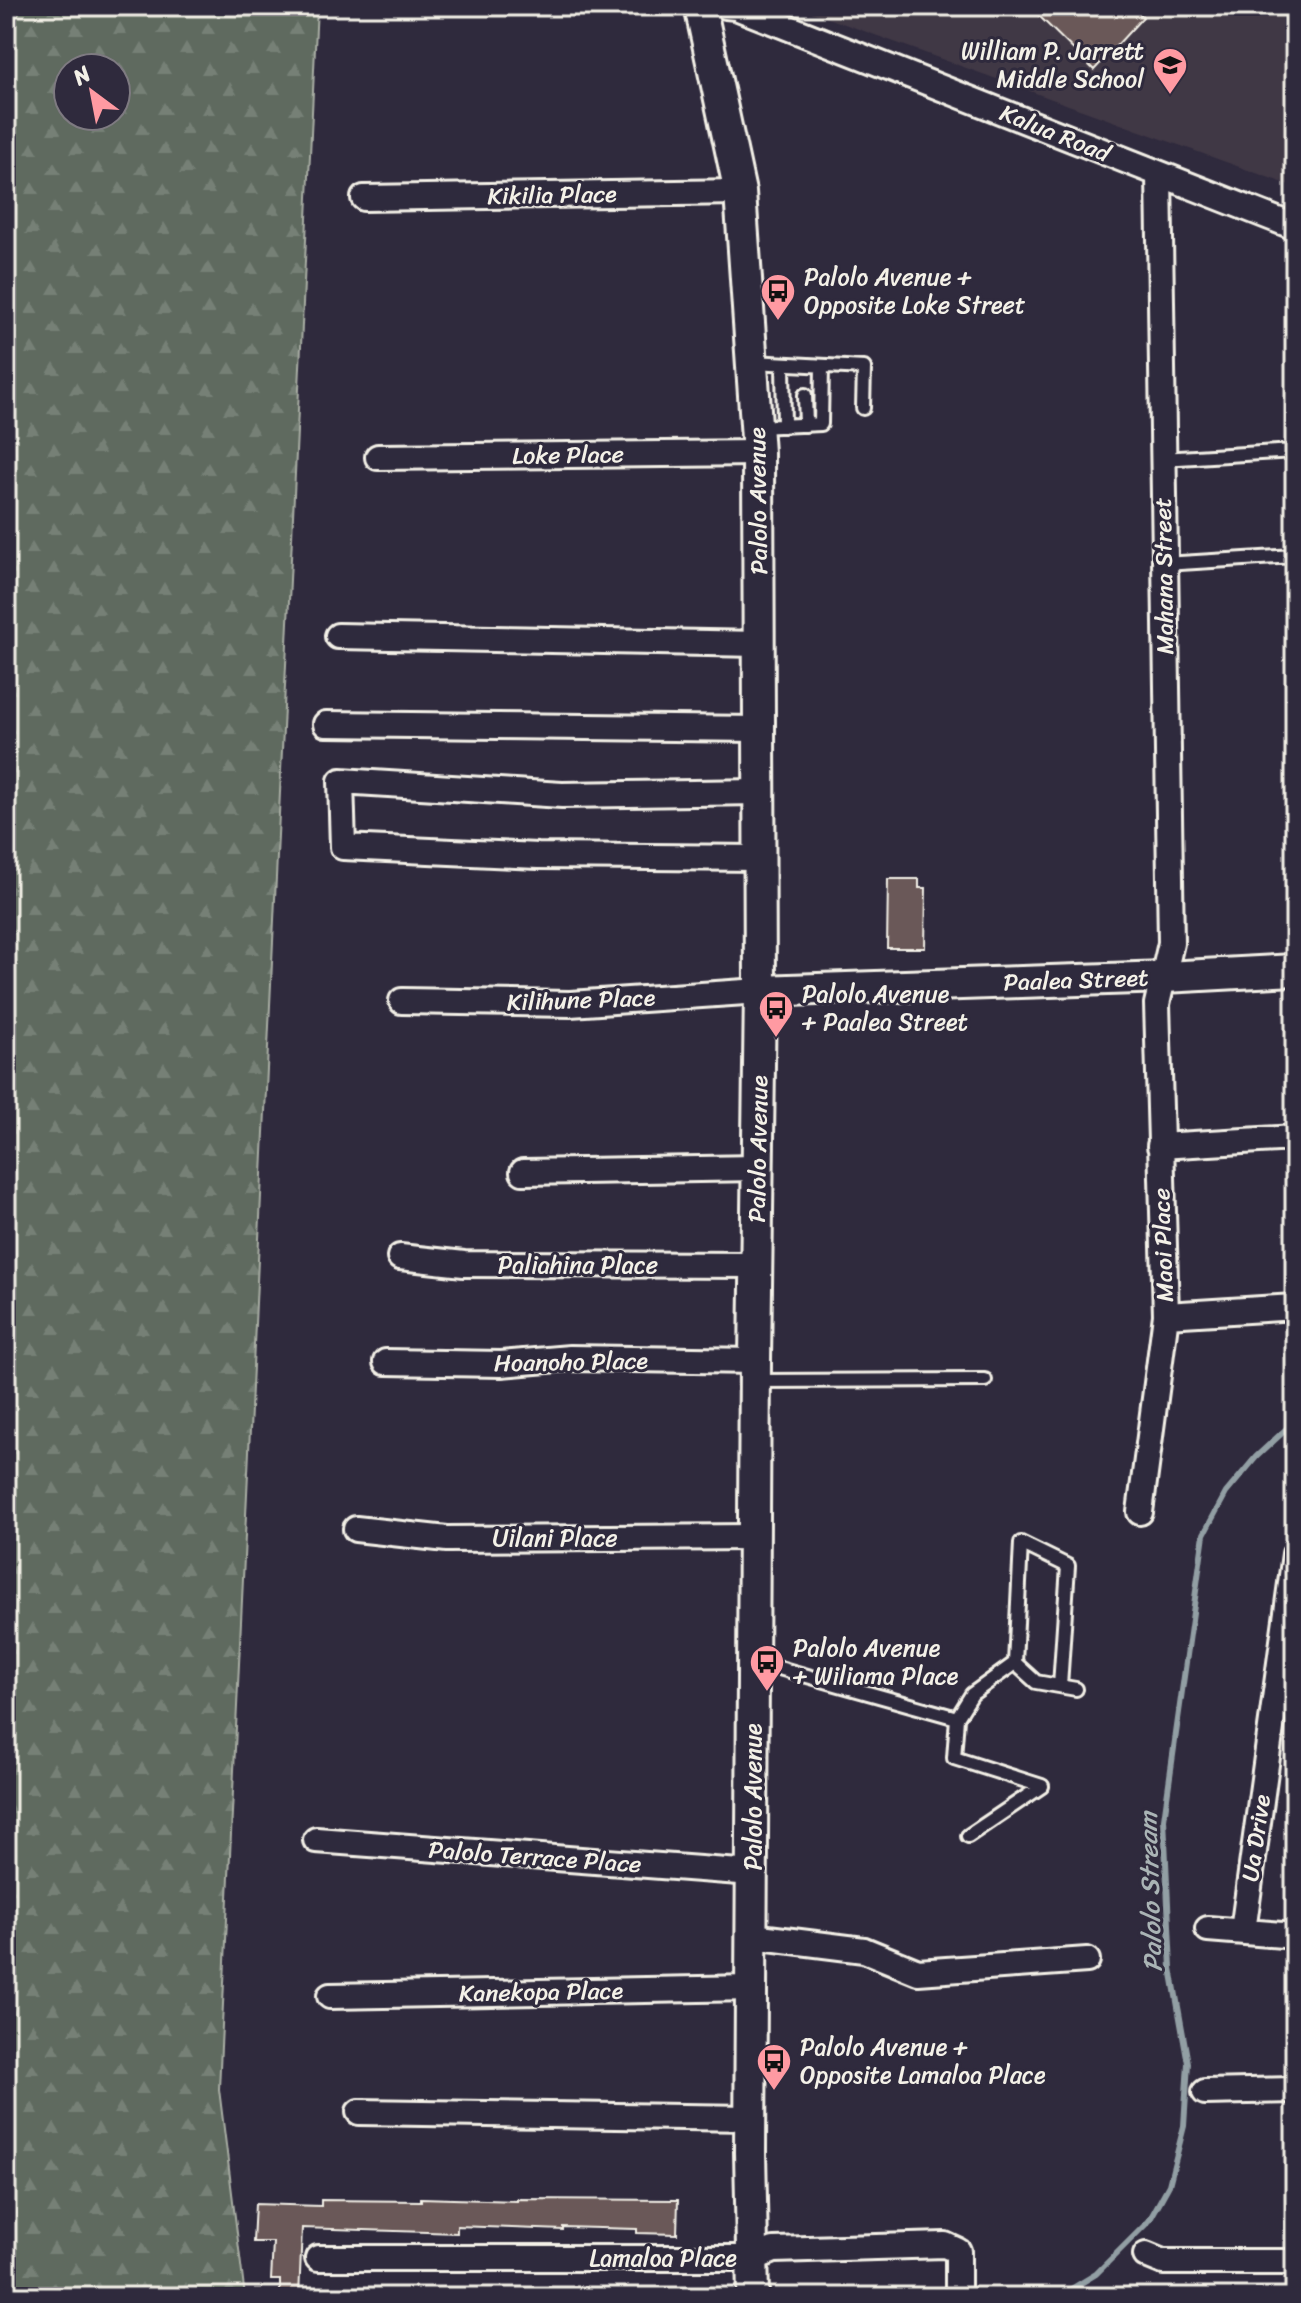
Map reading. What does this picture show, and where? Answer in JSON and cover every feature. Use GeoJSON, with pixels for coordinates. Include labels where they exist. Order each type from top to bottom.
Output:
{"type":"FeatureCollection","features":[{"type":"Feature","properties":{"kind":"street","name":"Palolo Avenue"},"geometry":{"type":"LineString","coordinates":[[700,6],[740,192],[752,362],[766,435],[759,729],[760,991],[751,2118],[753,2297]]}},
{"type":"Feature","properties":{"kind":"street","name":"Kalua Road"},"geometry":{"type":"LineString","coordinates":[[726,6],[736,7],[1295,227]]}},
{"type":"Feature","properties":{"kind":"street","name":"Mahana Street"},"geometry":{"type":"LineString","coordinates":[[1159,174],[1171,943],[1165,977]]}},
{"type":"Feature","properties":{"kind":"street","name":"Kikilia Place"},"geometry":{"type":"LineString","coordinates":[[364,198],[740,192]]}},
{"type":"Feature","properties":{"kind":"street","name":"Loke Place"},"geometry":{"type":"LineString","coordinates":[[378,457],[766,435]]}},
{"type":"Feature","properties":{"kind":"street"},"geometry":{"type":"LineString","coordinates":[[338,636],[760,644]]}},
{"type":"Feature","properties":{"kind":"street"},"geometry":{"type":"LineString","coordinates":[[326,724],[759,729]]}},
{"type":"Feature","properties":{"kind":"street"},"geometry":{"type":"LineString","coordinates":[[759,792],[562,795],[341,781],[343,847],[538,856],[760,858]]}},
{"type":"Feature","properties":{"kind":"street","name":"Paalea Street"},"geometry":{"type":"LineString","coordinates":[[760,991],[1295,970]]}},
{"type":"Feature","properties":{"kind":"street","name":"Maoi Place"},"geometry":{"type":"LineString","coordinates":[[1140,1512],[1166,1315],[1157,1004],[1165,977]]}},
{"type":"Feature","properties":{"kind":"street","name":"Kilihune Place"},"geometry":{"type":"LineString","coordinates":[[402,1001],[570,1004],[760,991]]}},
{"type":"Feature","properties":{"kind":"street"},"geometry":{"type":"LineString","coordinates":[[1160,1146],[1295,1138]]}},
{"type":"Feature","properties":{"kind":"street"},"geometry":{"type":"LineString","coordinates":[[523,1172],[758,1168]]}},
{"type":"Feature","properties":{"kind":"street","name":"Paliahina Place"},"geometry":{"type":"LineString","coordinates":[[400,1257],[464,1264],[756,1265]]}},
{"type":"Feature","properties":{"kind":"street"},"geometry":{"type":"LineString","coordinates":[[1166,1315],[1295,1307]]}},
{"type":"Feature","properties":{"kind":"street","name":"Hoanoho Place"},"geometry":{"type":"LineString","coordinates":[[386,1362],[501,1364],[570,1358],[755,1371]]}},
{"type":"Feature","properties":{"kind":"street","name":"Uilani Place"},"geometry":{"type":"LineString","coordinates":[[356,1529],[447,1539],[755,1537]]}},
{"type":"Feature","properties":{"kind":"street","name":"Ua Drive"},"geometry":{"type":"LineString","coordinates":[[1243,1931],[1295,1554]]}},
{"type":"Feature","properties":{"kind":"street","name":"Palolo Terrace Place"},"geometry":{"type":"LineString","coordinates":[[316,1840],[753,1873]]}},
{"type":"Feature","properties":{"kind":"street"},"geometry":{"type":"LineString","coordinates":[[1208,1929],[1295,1936]]}},
{"type":"Feature","properties":{"kind":"street"},"geometry":{"type":"LineString","coordinates":[[752,1936],[864,1950],[918,1972],[1087,1960]]}},
{"type":"Feature","properties":{"kind":"street","name":"Kanekopa Place"},"geometry":{"type":"LineString","coordinates":[[330,1996],[752,1988]]}},
{"type":"Feature","properties":{"kind":"street"},"geometry":{"type":"LineString","coordinates":[[1205,2092],[1295,2090]]}},
{"type":"Feature","properties":{"kind":"street"},"geometry":{"type":"LineString","coordinates":[[359,2112],[751,2118]]}},
{"type":"Feature","properties":{"kind":"street","name":"Lamaloa Place"},"geometry":{"type":"LineString","coordinates":[[318,2258],[754,2258],[774,2250],[945,2245],[958,2251],[958,2297]]}},
{"type":"Feature","properties":{"kind":"street"},"geometry":{"type":"LineString","coordinates":[[1146,2255],[1163,2262],[1295,2262]]}},
{"type":"Feature","properties":{"kind":"lane"},"geometry":{"type":"LineString","coordinates":[[752,362],[783,364],[805,370],[822,366],[864,368],[863,408]]}},
{"type":"Feature","properties":{"kind":"lane"},"geometry":{"type":"LineString","coordinates":[[783,364],[766,435],[821,424],[822,366]]}},
{"type":"Feature","properties":{"kind":"lane"},"geometry":{"type":"LineString","coordinates":[[805,395],[806,425]]}},
{"type":"Feature","properties":{"kind":"lane"},"geometry":{"type":"LineString","coordinates":[[1162,459],[1295,451]]}},
{"type":"Feature","properties":{"kind":"lane"},"geometry":{"type":"LineString","coordinates":[[1164,564],[1295,556]]}},
{"type":"Feature","properties":{"kind":"lane"},"geometry":{"type":"LineString","coordinates":[[755,1371],[985,1380]]}},
{"type":"Feature","properties":{"kind":"lane"},"geometry":{"type":"LineString","coordinates":[[1015,1663],[1021,1543],[1068,1566],[1060,1686]]}},
{"type":"Feature","properties":{"kind":"lane"},"geometry":{"type":"LineString","coordinates":[[754,1661],[957,1718]]}},
{"type":"Feature","properties":{"kind":"lane"},"geometry":{"type":"LineString","coordinates":[[968,1836],[1042,1786],[954,1758],[957,1718],[972,1694],[1015,1663]]}},
{"type":"Feature","properties":{"kind":"lane"},"geometry":{"type":"LineString","coordinates":[[1015,1663],[1036,1682],[1076,1689]]}},
{"type":"Feature","properties":{"kind":"shaded area","name":"William P. Jarrett Middle School"},"geometry":{"type":"Polygon","coordinates":[[[795,6],[1295,6],[1295,187],[795,6]]]}},
{"type":"Feature","properties":{"kind":"green space"},"geometry":{"type":"Polygon","coordinates":[[[6,6],[317,6],[219,2089],[245,2297],[8,2297],[6,6]]]}},
{"type":"Feature","properties":{"kind":"building"},"geometry":{"type":"Polygon","coordinates":[[[1029,6],[1134,6],[1143,17],[1094,70],[1029,6]]]}},
{"type":"Feature","properties":{"kind":"building"},"geometry":{"type":"Polygon","coordinates":[[[888,879],[919,879],[919,888],[926,888],[925,948],[887,948],[888,879]]]}},
{"type":"Feature","properties":{"kind":"building"},"geometry":{"type":"Polygon","coordinates":[[[421,2198],[678,2200],[677,2234],[637,2233],[637,2229],[563,2227],[563,2230],[457,2226],[457,2233],[302,2228],[299,2297],[280,2297],[280,2280],[271,2280],[273,2242],[253,2242],[255,2204],[321,2206],[321,2200],[421,2201],[421,2198]]]}},
{"type":"Feature","properties":{"kind":"waterway","name":"Palolo Stream"},"geometry":{"type":"LineString","coordinates":[[1058,2297],[1096,2274],[1149,2221],[1169,2185],[1184,2126],[1188,2063],[1171,1968],[1164,1819],[1204,1534],[1226,1493],[1256,1457],[1295,1421]]}},
{"type":"Feature","properties":{"kind":"place","name":"William P. Jarrett Middle School"},"geometry":{"type":"Point","coordinates":[1170,96]}},
{"type":"Feature","properties":{"kind":"place","name":"Palolo Avenue + Opposite Loke Street"},"geometry":{"type":"Point","coordinates":[778,322]}},
{"type":"Feature","properties":{"kind":"place","name":"Palolo Avenue + Paalea Street"},"geometry":{"type":"Point","coordinates":[776,1039]}},
{"type":"Feature","properties":{"kind":"place","name":"Palolo Avenue + Wiliama Place"},"geometry":{"type":"Point","coordinates":[767,1693]}},
{"type":"Feature","properties":{"kind":"place","name":"Palolo Avenue + Opposite Lamaloa Place"},"geometry":{"type":"Point","coordinates":[774,2092]}}]}
